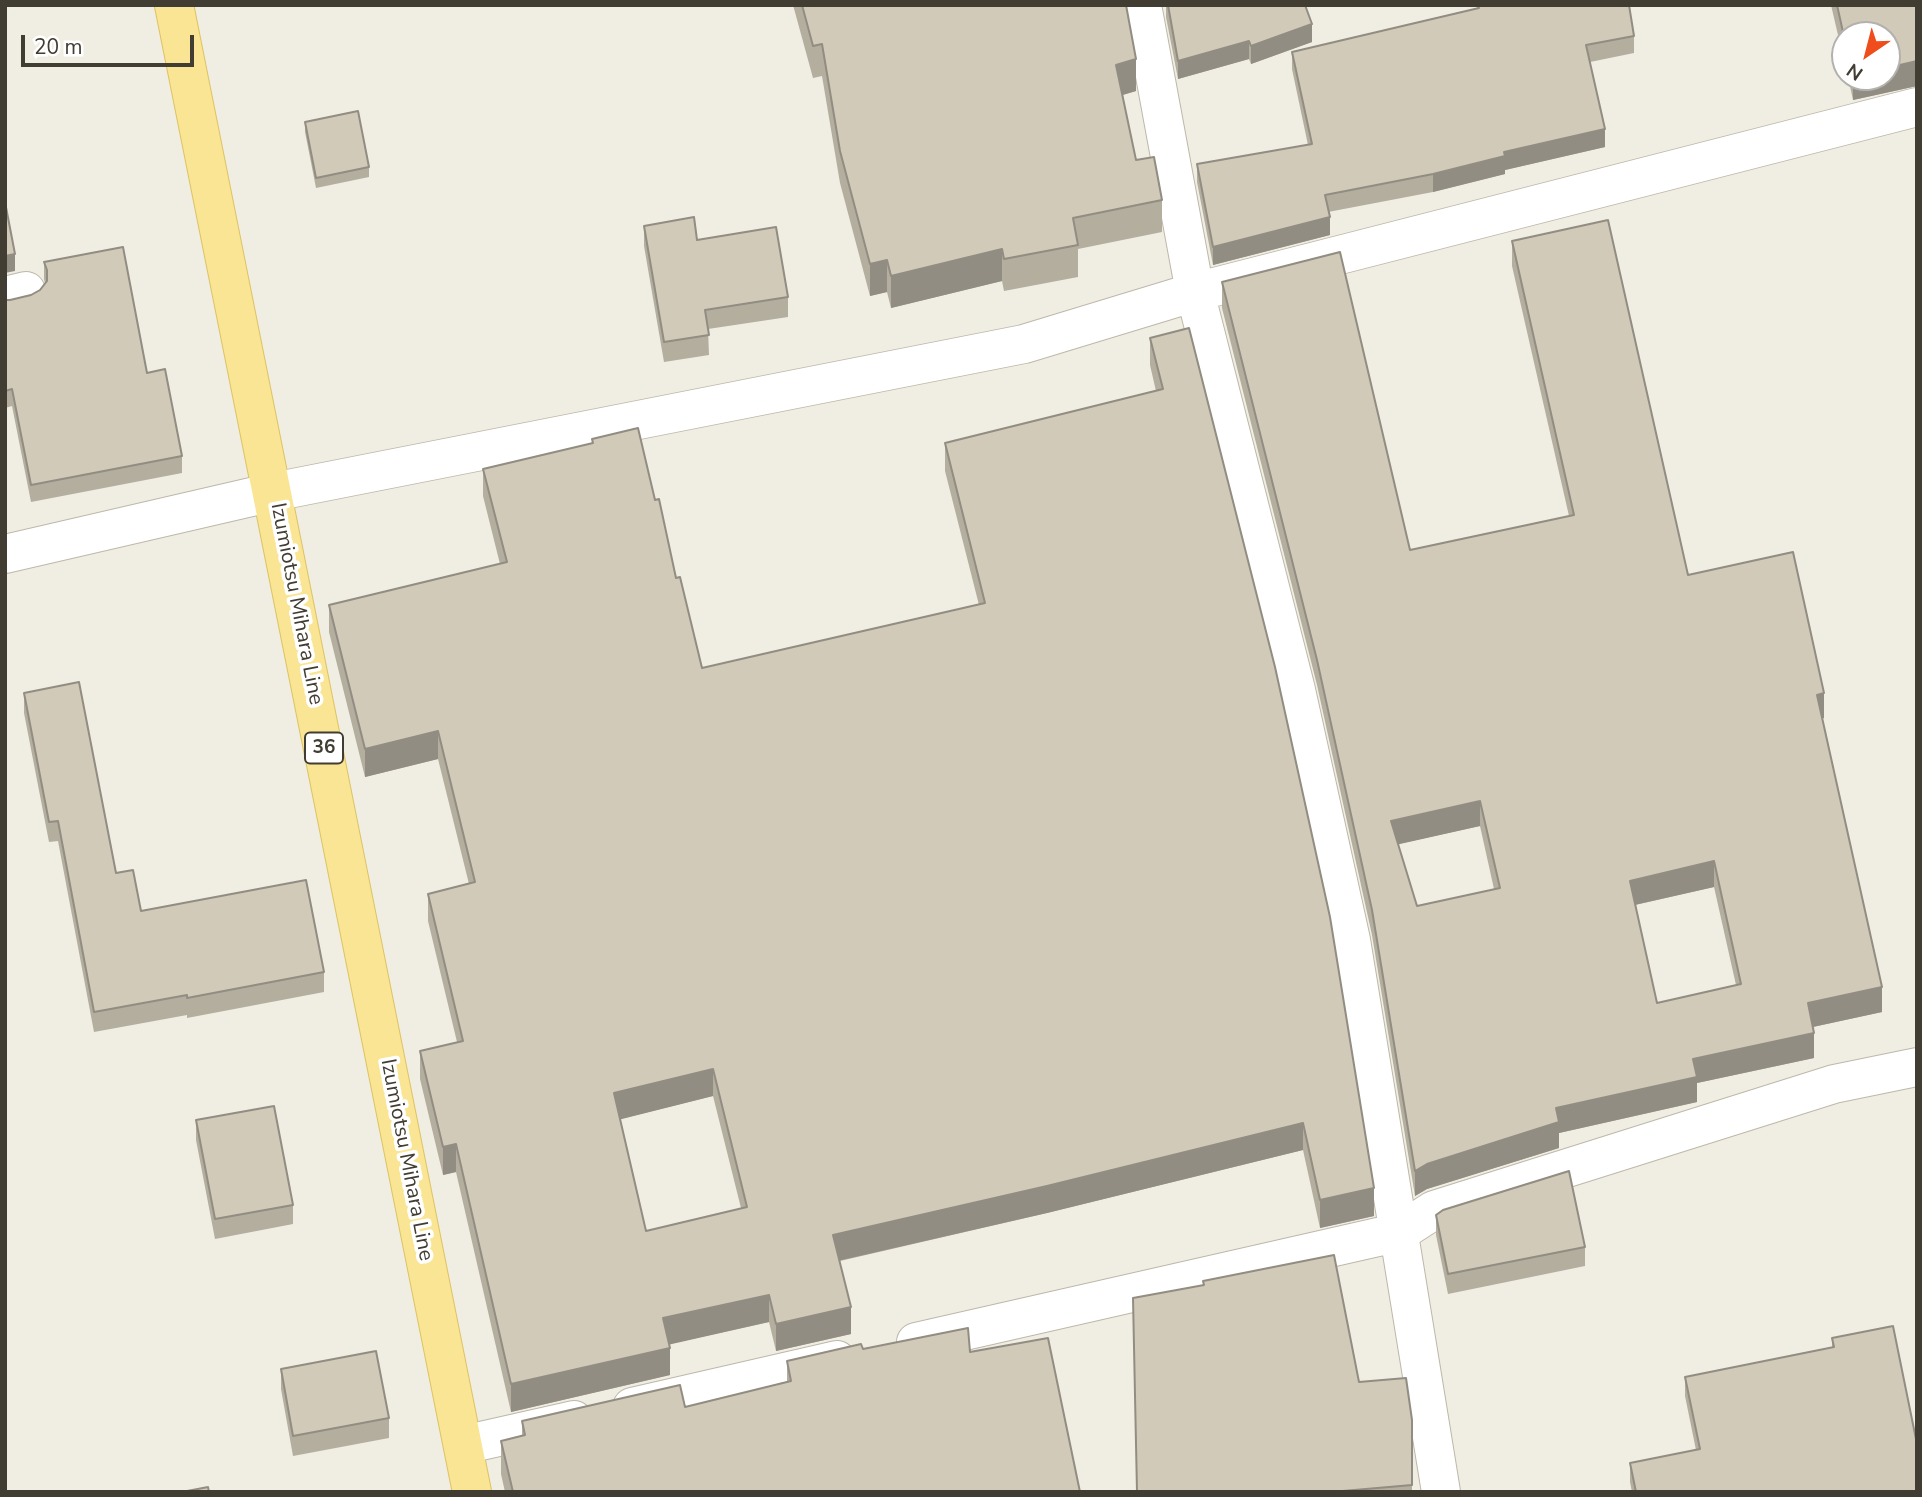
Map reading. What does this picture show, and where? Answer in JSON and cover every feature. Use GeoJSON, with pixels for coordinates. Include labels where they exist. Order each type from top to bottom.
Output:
{"type":"FeatureCollection","features":[{"type":"Feature","properties":{"kind":"main road","name":"Izumiotsu Mihara Line"},"geometry":{"type":"LineString","coordinates":[[174,5],[472,1492]]}},
{"type":"Feature","properties":{"kind":"street"},"geometry":{"type":"LineString","coordinates":[[1142,5],[1195,292],[1296,690],[1348,927],[1441,1492]]}},
{"type":"Feature","properties":{"kind":"street"},"geometry":{"type":"LineString","coordinates":[[5,554],[273,492],[1024,344],[1195,292],[1917,107]]}},
{"type":"Feature","properties":{"kind":"street"},"geometry":{"type":"LineString","coordinates":[[463,1446],[1400,1232],[1434,1210],[1834,1084],[1917,1067]]}},
{"type":"Feature","properties":{"kind":"building"},"geometry":{"type":"Polygon","coordinates":[[[802,5],[1126,5],[1136,59],[1116,65],[1136,160],[1154,157],[1162,200],[1073,218],[1078,245],[1004,259],[1002,249],[891,276],[887,260],[870,264],[840,151],[822,44],[813,46],[802,5]]]}},
{"type":"Feature","properties":{"kind":"building"},"geometry":{"type":"Polygon","coordinates":[[[1168,5],[1305,5],[1312,24],[1251,46],[1249,41],[1178,61],[1168,5]]]}},
{"type":"Feature","properties":{"kind":"building"},"geometry":{"type":"Polygon","coordinates":[[[1478,5],[1629,5],[1634,36],[1586,45],[1605,129],[1504,152],[1505,156],[1433,174],[1325,195],[1330,217],[1213,247],[1197,164],[1312,144],[1292,52],[1479,8],[1478,5]]]}},
{"type":"Feature","properties":{"kind":"building"},"geometry":{"type":"Polygon","coordinates":[[[1837,5],[1917,5],[1917,61],[1901,65],[1901,21],[1841,21],[1837,5]]]}},
{"type":"Feature","properties":{"kind":"building"},"geometry":{"type":"Polygon","coordinates":[[[358,111],[369,167],[316,178],[305,122],[358,111]]]}},
{"type":"Feature","properties":{"kind":"building"},"geometry":{"type":"Polygon","coordinates":[[[5,202],[15,254],[5,256],[5,202]]]}},
{"type":"Feature","properties":{"kind":"building"},"geometry":{"type":"Polygon","coordinates":[[[694,217],[697,240],[776,227],[788,297],[705,310],[709,335],[664,342],[644,226],[694,217]]]}},
{"type":"Feature","properties":{"kind":"building"},"geometry":{"type":"Polygon","coordinates":[[[1608,220],[1688,575],[1793,552],[1824,693],[1817,695],[1882,987],[1808,1003],[1814,1033],[1693,1059],[1697,1077],[1556,1108],[1559,1122],[1427,1164],[1415,1171],[1372,910],[1317,660],[1222,282],[1340,252],[1410,550],[1574,515],[1512,241],[1608,220]],[[1480,801],[1391,821],[1417,906],[1500,888],[1480,801]],[[1714,861],[1630,881],[1657,1003],[1741,984],[1714,861]]]}},
{"type":"Feature","properties":{"kind":"building"},"geometry":{"type":"Polygon","coordinates":[[[123,247],[147,373],[165,369],[182,456],[31,485],[12,389],[5,391],[5,300],[31,295],[40,290],[47,281],[44,262],[123,247]]]}},
{"type":"Feature","properties":{"kind":"building"},"geometry":{"type":"Polygon","coordinates":[[[1189,328],[1275,667],[1330,917],[1374,1188],[1320,1200],[1303,1123],[833,1235],[851,1307],[776,1324],[769,1295],[663,1318],[670,1348],[511,1384],[456,1144],[443,1147],[420,1051],[463,1041],[428,894],[475,882],[438,731],[365,749],[329,605],[507,562],[483,469],[593,443],[592,439],[638,428],[655,500],[659,499],[676,578],[680,577],[702,668],[985,603],[945,443],[1163,389],[1150,338],[1189,328]],[[713,1069],[614,1093],[646,1231],[747,1207],[713,1069]]]}},
{"type":"Feature","properties":{"kind":"building"},"geometry":{"type":"Polygon","coordinates":[[[79,682],[116,873],[133,870],[141,911],[306,880],[324,972],[187,998],[187,995],[94,1012],[58,821],[49,822],[24,693],[79,682]]]}},
{"type":"Feature","properties":{"kind":"building"},"geometry":{"type":"Polygon","coordinates":[[[274,1106],[293,1205],[215,1219],[196,1120],[274,1106]]]}},
{"type":"Feature","properties":{"kind":"building"},"geometry":{"type":"Polygon","coordinates":[[[1569,1171],[1585,1247],[1448,1274],[1436,1215],[1443,1210],[1569,1171]]]}},
{"type":"Feature","properties":{"kind":"building"},"geometry":{"type":"Polygon","coordinates":[[[1334,1255],[1359,1382],[1406,1378],[1412,1420],[1412,1485],[1331,1492],[1137,1492],[1133,1298],[1204,1285],[1203,1281],[1334,1255]]]}},
{"type":"Feature","properties":{"kind":"building"},"geometry":{"type":"Polygon","coordinates":[[[1893,1326],[1917,1444],[1917,1492],[1636,1492],[1630,1463],[1700,1449],[1685,1377],[1834,1347],[1832,1338],[1893,1326]]]}},
{"type":"Feature","properties":{"kind":"building"},"geometry":{"type":"Polygon","coordinates":[[[968,1328],[970,1352],[1048,1338],[1080,1492],[513,1492],[501,1441],[525,1435],[522,1421],[680,1385],[685,1407],[791,1381],[787,1361],[861,1344],[863,1349],[968,1328]]]}},
{"type":"Feature","properties":{"kind":"building"},"geometry":{"type":"Polygon","coordinates":[[[376,1351],[389,1418],[293,1436],[281,1369],[376,1351]]]}},
{"type":"Feature","properties":{"kind":"building"},"geometry":{"type":"Polygon","coordinates":[[[208,1487],[209,1492],[182,1492],[208,1487]]]}}]}
